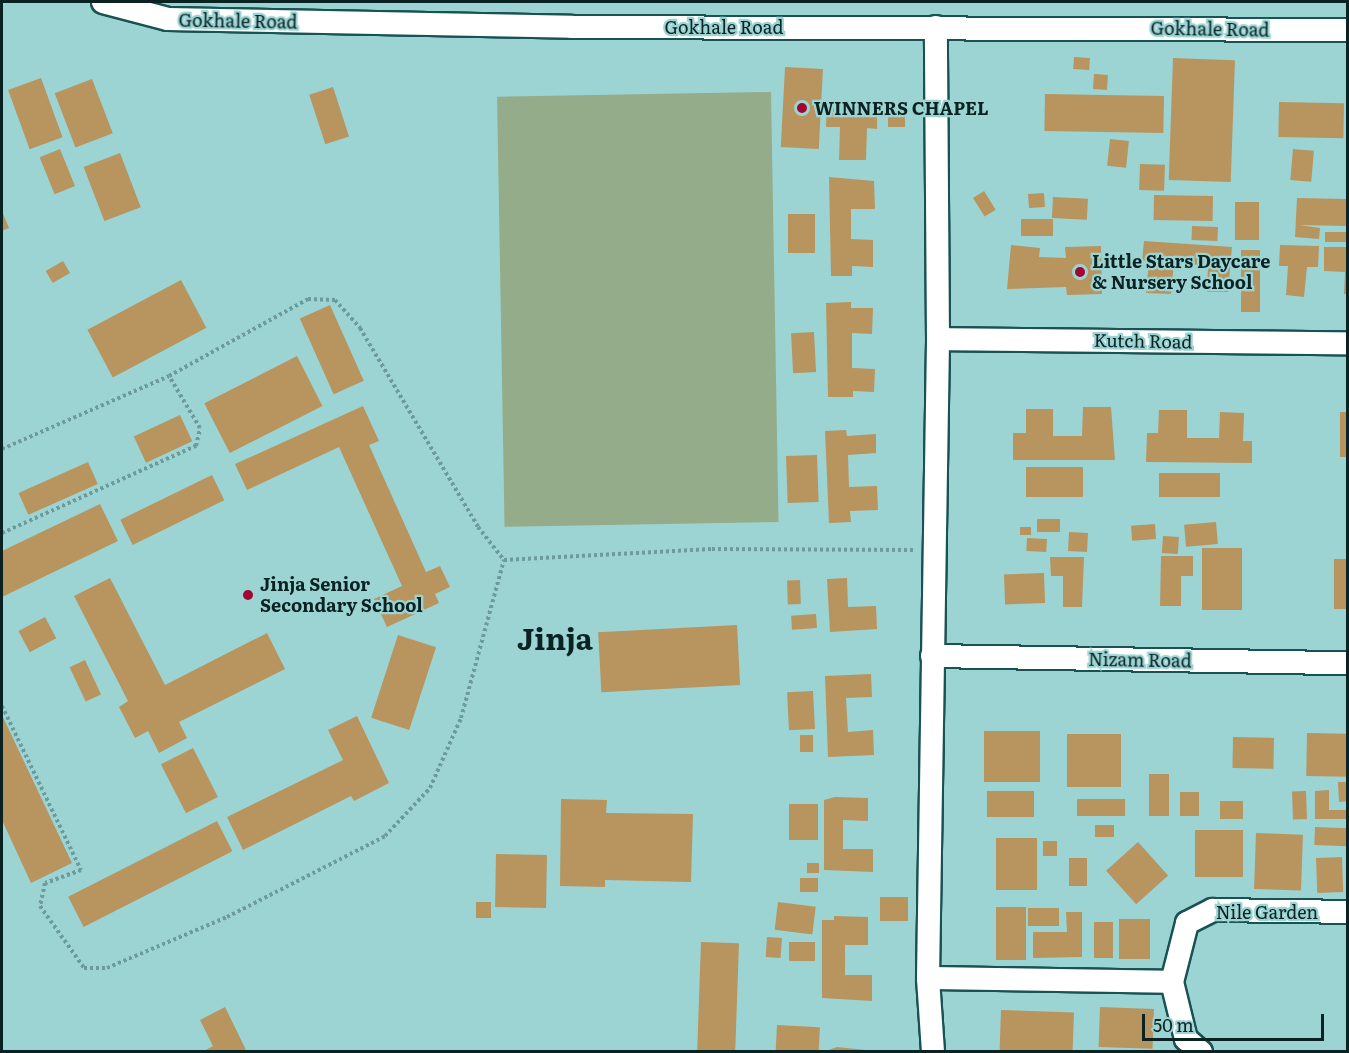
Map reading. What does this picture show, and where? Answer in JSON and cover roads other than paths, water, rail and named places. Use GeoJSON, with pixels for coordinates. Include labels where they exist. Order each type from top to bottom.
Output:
{"type":"FeatureCollection","features":[{"type":"Feature","properties":{"kind":"street","name":"Gokhale Road"},"geometry":{"type":"LineString","coordinates":[[103,2],[168,19],[572,27],[1347,30]]}},
{"type":"Feature","properties":{"kind":"street"},"geometry":{"type":"LineString","coordinates":[[933,1052],[928,978],[932,550],[938,339],[936,27]]}},
{"type":"Feature","properties":{"kind":"street","name":"Kutch Road"},"geometry":{"type":"LineString","coordinates":[[938,339],[1347,343]]}},
{"type":"Feature","properties":{"kind":"street","name":"Nizam Road"},"geometry":{"type":"LineString","coordinates":[[932,656],[1347,663]]}},
{"type":"Feature","properties":{"kind":"street","name":"Nile Garden"},"geometry":{"type":"LineString","coordinates":[[1201,1052],[1186,1039],[1172,982],[1187,923],[1213,910],[1347,912]]}},
{"type":"Feature","properties":{"kind":"street"},"geometry":{"type":"LineString","coordinates":[[928,978],[1172,982]]}},
{"type":"Feature","properties":{"kind":"place","name":"WINNERS CHAPEL"},"geometry":{"type":"Point","coordinates":[802,108]}},
{"type":"Feature","properties":{"kind":"place","name":"Little Stars Daycare & Nursery School"},"geometry":{"type":"Point","coordinates":[1080,272]}},
{"type":"Feature","properties":{"kind":"place","name":"Jinja Senior Secondary School"},"geometry":{"type":"Point","coordinates":[248,595]}},
{"type":"Feature","properties":{"kind":"district","name":"Jinja"},"geometry":{"type":"Point","coordinates":[555,637]}}]}
